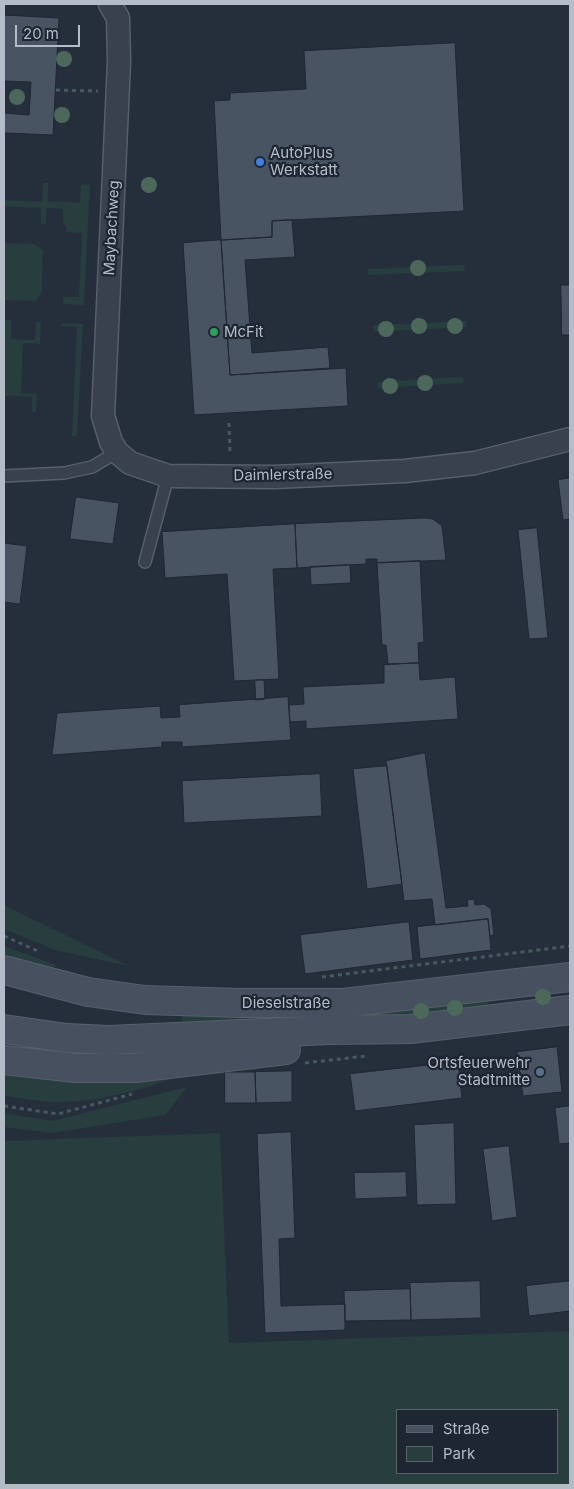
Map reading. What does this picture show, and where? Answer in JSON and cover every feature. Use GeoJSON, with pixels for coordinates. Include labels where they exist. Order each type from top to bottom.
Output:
{"type":"FeatureCollection","features":[{"type":"Feature","properties":{"kind":"main road","name":"Dieselstraße"},"geometry":{"type":"LineString","coordinates":[[4,970],[88,992],[144,1000],[240,1003],[343,1002],[570,977]]}},
{"type":"Feature","properties":{"kind":"main road"},"geometry":{"type":"LineString","coordinates":[[4,987],[22,990],[88,992]]}},
{"type":"Feature","properties":{"kind":"main road","name":"Dieselstraße"},"geometry":{"type":"LineString","coordinates":[[4,1029],[68,1038],[109,1040],[329,1030],[411,1029],[570,1010]]}},
{"type":"Feature","properties":{"kind":"main road"},"geometry":{"type":"LineString","coordinates":[[4,1060],[74,1068],[135,1068],[331,1046],[411,1029]]}},
{"type":"Feature","properties":{"kind":"street","name":"Maybachweg"},"geometry":{"type":"LineString","coordinates":[[110,4],[118,18],[119,62],[103,416],[111,442],[117,452]]}},
{"type":"Feature","properties":{"kind":"street","name":"Daimlerstraße"},"geometry":{"type":"LineString","coordinates":[[117,452],[130,463],[168,476],[405,471],[475,462],[570,438]]}},
{"type":"Feature","properties":{"kind":"lane"},"geometry":{"type":"LineString","coordinates":[[4,476],[64,473],[92,466],[117,452]]}},
{"type":"Feature","properties":{"kind":"lane"},"geometry":{"type":"LineString","coordinates":[[145,562],[168,476]]}},
{"type":"Feature","properties":{"kind":"path"},"geometry":{"type":"LineString","coordinates":[[56,90],[101,91]]}},
{"type":"Feature","properties":{"kind":"path"},"geometry":{"type":"LineString","coordinates":[[229,423],[230,476]]}},
{"type":"Feature","properties":{"kind":"path"},"geometry":{"type":"LineString","coordinates":[[4,936],[43,954]]}},
{"type":"Feature","properties":{"kind":"path"},"geometry":{"type":"LineString","coordinates":[[314,978],[570,946]]}},
{"type":"Feature","properties":{"kind":"path"},"geometry":{"type":"LineString","coordinates":[[300,1063],[372,1055]]}},
{"type":"Feature","properties":{"kind":"path"},"geometry":{"type":"LineString","coordinates":[[4,1106],[58,1114],[134,1094]]}},
{"type":"Feature","properties":{"kind":"green space"},"geometry":{"type":"Polygon","coordinates":[[[43,183],[48,183],[48,201],[80,203],[81,184],[90,185],[84,305],[63,304],[63,297],[79,297],[82,233],[66,232],[66,225],[63,225],[63,209],[47,208],[46,224],[41,224],[41,208],[4,206],[4,200],[42,202],[43,183]]]}},
{"type":"Feature","properties":{"kind":"green space"},"geometry":{"type":"Polygon","coordinates":[[[4,243],[34,244],[43,250],[42,292],[36,301],[4,300],[4,243]]]}},
{"type":"Feature","properties":{"kind":"green space"},"geometry":{"type":"Polygon","coordinates":[[[464,265],[465,271],[368,275],[368,269],[464,265]]]}},
{"type":"Feature","properties":{"kind":"green space"},"geometry":{"type":"Polygon","coordinates":[[[4,320],[11,320],[11,339],[35,340],[36,322],[41,322],[40,344],[23,343],[21,393],[37,394],[36,412],[32,412],[32,397],[4,396],[4,320]]]}},
{"type":"Feature","properties":{"kind":"green space"},"geometry":{"type":"Polygon","coordinates":[[[466,321],[467,327],[374,332],[373,325],[466,321]]]}},
{"type":"Feature","properties":{"kind":"green space"},"geometry":{"type":"Polygon","coordinates":[[[61,323],[83,324],[77,436],[72,436],[77,327],[61,326],[61,323]]]}},
{"type":"Feature","properties":{"kind":"green space"},"geometry":{"type":"Polygon","coordinates":[[[463,377],[464,383],[378,388],[378,382],[463,377]]]}},
{"type":"Feature","properties":{"kind":"green space"},"geometry":{"type":"Polygon","coordinates":[[[4,905],[129,966],[55,950],[4,929],[4,905]]]}},
{"type":"Feature","properties":{"kind":"green space"},"geometry":{"type":"Polygon","coordinates":[[[4,946],[56,965],[52,969],[4,957],[4,946]]]}},
{"type":"Feature","properties":{"kind":"green space"},"geometry":{"type":"Polygon","coordinates":[[[488,999],[489,1009],[451,1013],[336,1020],[182,1023],[182,1015],[488,999]]]}},
{"type":"Feature","properties":{"kind":"green space"},"geometry":{"type":"Polygon","coordinates":[[[197,1067],[148,1087],[91,1100],[50,1102],[4,1096],[4,1073],[197,1067]]]}},
{"type":"Feature","properties":{"kind":"green space"},"geometry":{"type":"Polygon","coordinates":[[[187,1087],[165,1115],[52,1133],[4,1127],[4,1113],[52,1121],[187,1087]]]}},
{"type":"Feature","properties":{"kind":"green space"},"geometry":{"type":"Polygon","coordinates":[[[220,1133],[229,1343],[570,1331],[570,1485],[4,1485],[4,1141],[220,1133]]]}},
{"type":"Feature","properties":{"kind":"building"},"geometry":{"type":"Polygon","coordinates":[[[4,15],[59,18],[53,135],[4,133],[4,113],[29,115],[31,82],[4,81],[4,15]]]}},
{"type":"Feature","properties":{"kind":"building"},"geometry":{"type":"Polygon","coordinates":[[[455,43],[464,211],[272,221],[272,237],[221,240],[214,101],[230,100],[230,93],[306,89],[304,51],[455,43]]]}},
{"type":"Feature","properties":{"kind":"building"},"geometry":{"type":"Polygon","coordinates":[[[292,220],[295,257],[245,260],[252,353],[328,347],[330,368],[230,375],[221,240],[272,237],[272,221],[292,220]]]}},
{"type":"Feature","properties":{"kind":"building"},"geometry":{"type":"Polygon","coordinates":[[[221,240],[230,375],[346,368],[348,406],[194,415],[183,243],[221,240]]]}},
{"type":"Feature","properties":{"kind":"building"},"geometry":{"type":"Polygon","coordinates":[[[561,285],[570,285],[570,335],[562,335],[561,285]]]}},
{"type":"Feature","properties":{"kind":"building"},"geometry":{"type":"Polygon","coordinates":[[[570,478],[570,519],[563,520],[558,480],[570,478]]]}},
{"type":"Feature","properties":{"kind":"building"},"geometry":{"type":"Polygon","coordinates":[[[76,497],[119,503],[113,544],[70,539],[76,497]]]}},
{"type":"Feature","properties":{"kind":"building"},"geometry":{"type":"Polygon","coordinates":[[[433,519],[442,526],[446,560],[377,563],[377,559],[366,559],[366,564],[297,568],[295,524],[433,519]]]}},
{"type":"Feature","properties":{"kind":"building"},"geometry":{"type":"Polygon","coordinates":[[[295,524],[297,568],[273,569],[279,679],[234,681],[227,574],[165,578],[162,532],[295,524]]]}},
{"type":"Feature","properties":{"kind":"building"},"geometry":{"type":"Polygon","coordinates":[[[537,528],[548,638],[529,639],[518,530],[537,528]]]}},
{"type":"Feature","properties":{"kind":"building"},"geometry":{"type":"Polygon","coordinates":[[[4,543],[27,546],[20,604],[4,602],[4,543]]]}},
{"type":"Feature","properties":{"kind":"building"},"geometry":{"type":"Polygon","coordinates":[[[420,561],[424,642],[418,643],[419,663],[388,664],[386,645],[382,645],[377,563],[420,561]]]}},
{"type":"Feature","properties":{"kind":"building"},"geometry":{"type":"Polygon","coordinates":[[[350,565],[351,583],[311,585],[310,567],[350,565]]]}},
{"type":"Feature","properties":{"kind":"building"},"geometry":{"type":"Polygon","coordinates":[[[419,663],[420,680],[455,677],[458,719],[306,729],[306,721],[290,722],[289,705],[304,704],[303,687],[384,683],[384,665],[419,663]]]}},
{"type":"Feature","properties":{"kind":"building"},"geometry":{"type":"Polygon","coordinates":[[[255,680],[264,680],[265,699],[256,700],[255,680]]]}},
{"type":"Feature","properties":{"kind":"building"},"geometry":{"type":"Polygon","coordinates":[[[288,697],[291,740],[182,747],[182,742],[162,742],[162,747],[52,755],[57,713],[160,706],[161,718],[180,717],[179,705],[288,697]]]}},
{"type":"Feature","properties":{"kind":"building"},"geometry":{"type":"Polygon","coordinates":[[[425,753],[446,908],[468,906],[467,900],[474,899],[475,905],[484,904],[491,909],[494,935],[490,936],[488,919],[435,925],[432,899],[404,901],[386,761],[425,753]]]}},
{"type":"Feature","properties":{"kind":"building"},"geometry":{"type":"Polygon","coordinates":[[[387,766],[402,884],[367,889],[353,769],[387,766]]]}},
{"type":"Feature","properties":{"kind":"building"},"geometry":{"type":"Polygon","coordinates":[[[320,774],[322,816],[184,823],[182,781],[320,774]]]}},
{"type":"Feature","properties":{"kind":"building"},"geometry":{"type":"Polygon","coordinates":[[[488,919],[491,950],[420,959],[417,927],[488,919]]]}},
{"type":"Feature","properties":{"kind":"building"},"geometry":{"type":"Polygon","coordinates":[[[409,922],[413,960],[305,974],[300,935],[409,922]]]}},
{"type":"Feature","properties":{"kind":"building","name":"Ortsfeuerwehr Stadtmitte"},"geometry":{"type":"Polygon","coordinates":[[[557,1047],[562,1092],[523,1096],[517,1052],[557,1047]]]}},
{"type":"Feature","properties":{"kind":"building"},"geometry":{"type":"Polygon","coordinates":[[[458,1062],[462,1098],[355,1111],[350,1074],[458,1062]]]}},
{"type":"Feature","properties":{"kind":"building"},"geometry":{"type":"Polygon","coordinates":[[[292,1071],[292,1102],[256,1103],[255,1072],[292,1071]]]}},
{"type":"Feature","properties":{"kind":"building"},"geometry":{"type":"Polygon","coordinates":[[[225,1072],[255,1072],[256,1103],[225,1103],[225,1072]]]}},
{"type":"Feature","properties":{"kind":"building"},"geometry":{"type":"Polygon","coordinates":[[[570,1106],[570,1143],[559,1144],[555,1108],[570,1106]]]}},
{"type":"Feature","properties":{"kind":"building"},"geometry":{"type":"Polygon","coordinates":[[[454,1123],[456,1204],[417,1205],[414,1125],[454,1123]]]}},
{"type":"Feature","properties":{"kind":"building"},"geometry":{"type":"Polygon","coordinates":[[[291,1132],[295,1238],[279,1239],[281,1306],[345,1304],[345,1330],[265,1333],[257,1134],[291,1132]]]}},
{"type":"Feature","properties":{"kind":"building"},"geometry":{"type":"Polygon","coordinates":[[[509,1146],[517,1217],[492,1221],[483,1149],[509,1146]]]}},
{"type":"Feature","properties":{"kind":"building"},"geometry":{"type":"Polygon","coordinates":[[[406,1172],[407,1197],[355,1199],[354,1173],[406,1172]]]}},
{"type":"Feature","properties":{"kind":"building"},"geometry":{"type":"Polygon","coordinates":[[[480,1281],[481,1318],[411,1320],[410,1283],[480,1281]]]}},
{"type":"Feature","properties":{"kind":"building"},"geometry":{"type":"Polygon","coordinates":[[[570,1281],[570,1311],[529,1316],[526,1286],[570,1281]]]}},
{"type":"Feature","properties":{"kind":"building"},"geometry":{"type":"Polygon","coordinates":[[[410,1289],[411,1320],[345,1321],[344,1291],[410,1289]]]}},
{"type":"Feature","properties":{"kind":"place","name":"AutoPlus Werkstatt"},"geometry":{"type":"Point","coordinates":[260,162]}},
{"type":"Feature","properties":{"kind":"place","name":"McFit"},"geometry":{"type":"Point","coordinates":[214,332]}},
{"type":"Feature","properties":{"kind":"place","name":"Ortsfeuerwehr Stadtmitte"},"geometry":{"type":"Point","coordinates":[540,1072]}}]}
